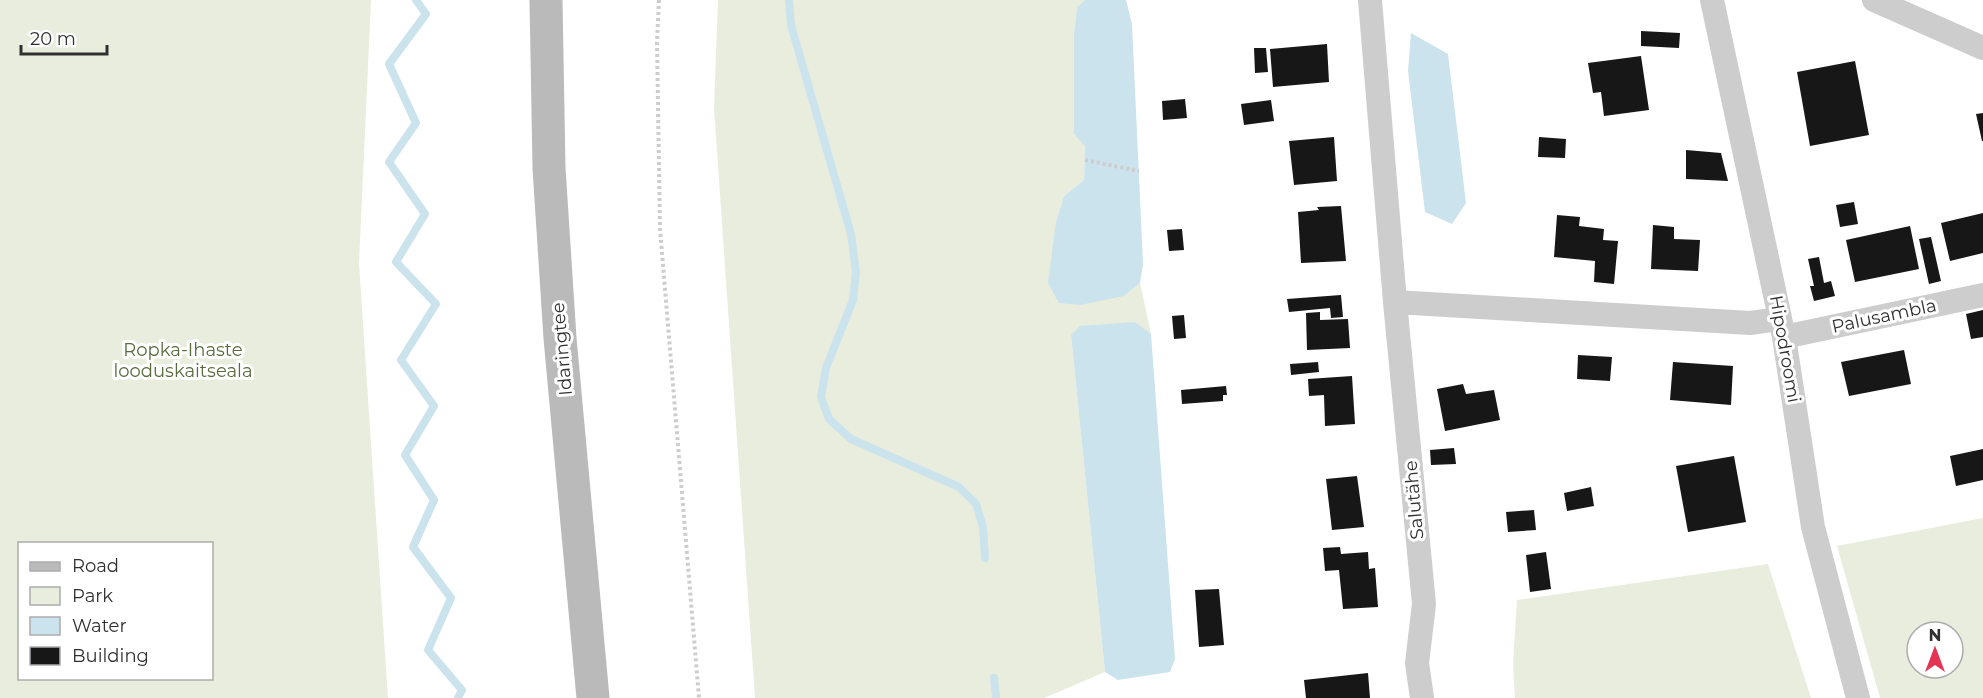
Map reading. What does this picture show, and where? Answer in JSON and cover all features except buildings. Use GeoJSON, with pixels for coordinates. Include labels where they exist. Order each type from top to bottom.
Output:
{"type":"FeatureCollection","features":[{"type":"Feature","properties":{"kind":"main road","name":"Idaringtee"},"geometry":{"type":"LineString","coordinates":[[546,0],[549,168],[560,338],[593,698]]}},
{"type":"Feature","properties":{"kind":"street","name":"Salutähe"},"geometry":{"type":"LineString","coordinates":[[1370,0],[1395,302],[1424,604],[1417,663],[1422,698]]}},
{"type":"Feature","properties":{"kind":"street","name":"Hipodroomi"},"geometry":{"type":"LineString","coordinates":[[1712,0],[1782,328],[1813,527],[1858,698]]}},
{"type":"Feature","properties":{"kind":"street"},"geometry":{"type":"LineString","coordinates":[[1874,0],[1983,48]]}},
{"type":"Feature","properties":{"kind":"street","name":"Palusambla"},"geometry":{"type":"LineString","coordinates":[[1782,328],[1983,295]]}},
{"type":"Feature","properties":{"kind":"street"},"geometry":{"type":"LineString","coordinates":[[1395,302],[1750,323],[1782,328]]}},
{"type":"Feature","properties":{"kind":"path"},"geometry":{"type":"LineString","coordinates":[[659,0],[657,42],[660,230],[699,698]]}},
{"type":"Feature","properties":{"kind":"path"},"geometry":{"type":"LineString","coordinates":[[1085,160],[1139,171]]}},
{"type":"Feature","properties":{"kind":"green space","name":"Ropka-Ihaste looduskaitseala"},"geometry":{"type":"Polygon","coordinates":[[[0,0],[371,0],[359,263],[388,698],[0,698],[0,0]]]}},
{"type":"Feature","properties":{"kind":"green space"},"geometry":{"type":"Polygon","coordinates":[[[718,0],[1085,0],[1077,7],[1074,33],[1085,146],[1084,180],[1064,196],[1056,222],[1124,296],[1140,283],[1151,334],[1134,322],[1071,335],[1105,672],[1044,698],[755,698],[714,108],[718,0]]]}},
{"type":"Feature","properties":{"kind":"green space"},"geometry":{"type":"Polygon","coordinates":[[[1983,518],[1983,698],[1880,698],[1837,546],[1983,518]]]}},
{"type":"Feature","properties":{"kind":"green space"},"geometry":{"type":"Polygon","coordinates":[[[1768,564],[1811,698],[1515,698],[1513,664],[1517,600],[1768,564]]]}},
{"type":"Feature","properties":{"kind":"water"},"geometry":{"type":"Polygon","coordinates":[[[1085,0],[1126,0],[1132,24],[1143,264],[1140,283],[1124,296],[1080,305],[1059,303],[1048,283],[1056,222],[1064,196],[1084,180],[1085,146],[1074,134],[1074,33],[1077,7],[1085,0]]]}},
{"type":"Feature","properties":{"kind":"water"},"geometry":{"type":"Polygon","coordinates":[[[1411,33],[1448,54],[1466,203],[1452,224],[1425,212],[1408,71],[1411,33]]]}},
{"type":"Feature","properties":{"kind":"water"},"geometry":{"type":"Polygon","coordinates":[[[1135,322],[1151,334],[1175,659],[1170,672],[1118,680],[1105,672],[1071,335],[1080,326],[1135,322]]]}},
{"type":"Feature","properties":{"kind":"waterway"},"geometry":{"type":"LineString","coordinates":[[416,0],[426,14],[389,64],[416,123],[389,162],[425,214],[396,262],[436,304],[401,360],[434,406],[405,455],[434,500],[413,547],[451,598],[428,650],[462,690],[458,698]]}},
{"type":"Feature","properties":{"kind":"waterway"},"geometry":{"type":"LineString","coordinates":[[789,0],[791,25],[851,234],[856,272],[853,300],[826,368],[821,397],[829,419],[851,439],[959,487],[976,504],[983,527],[985,558]]}},
{"type":"Feature","properties":{"kind":"waterway"},"geometry":{"type":"LineString","coordinates":[[994,678],[996,698]]}}]}
